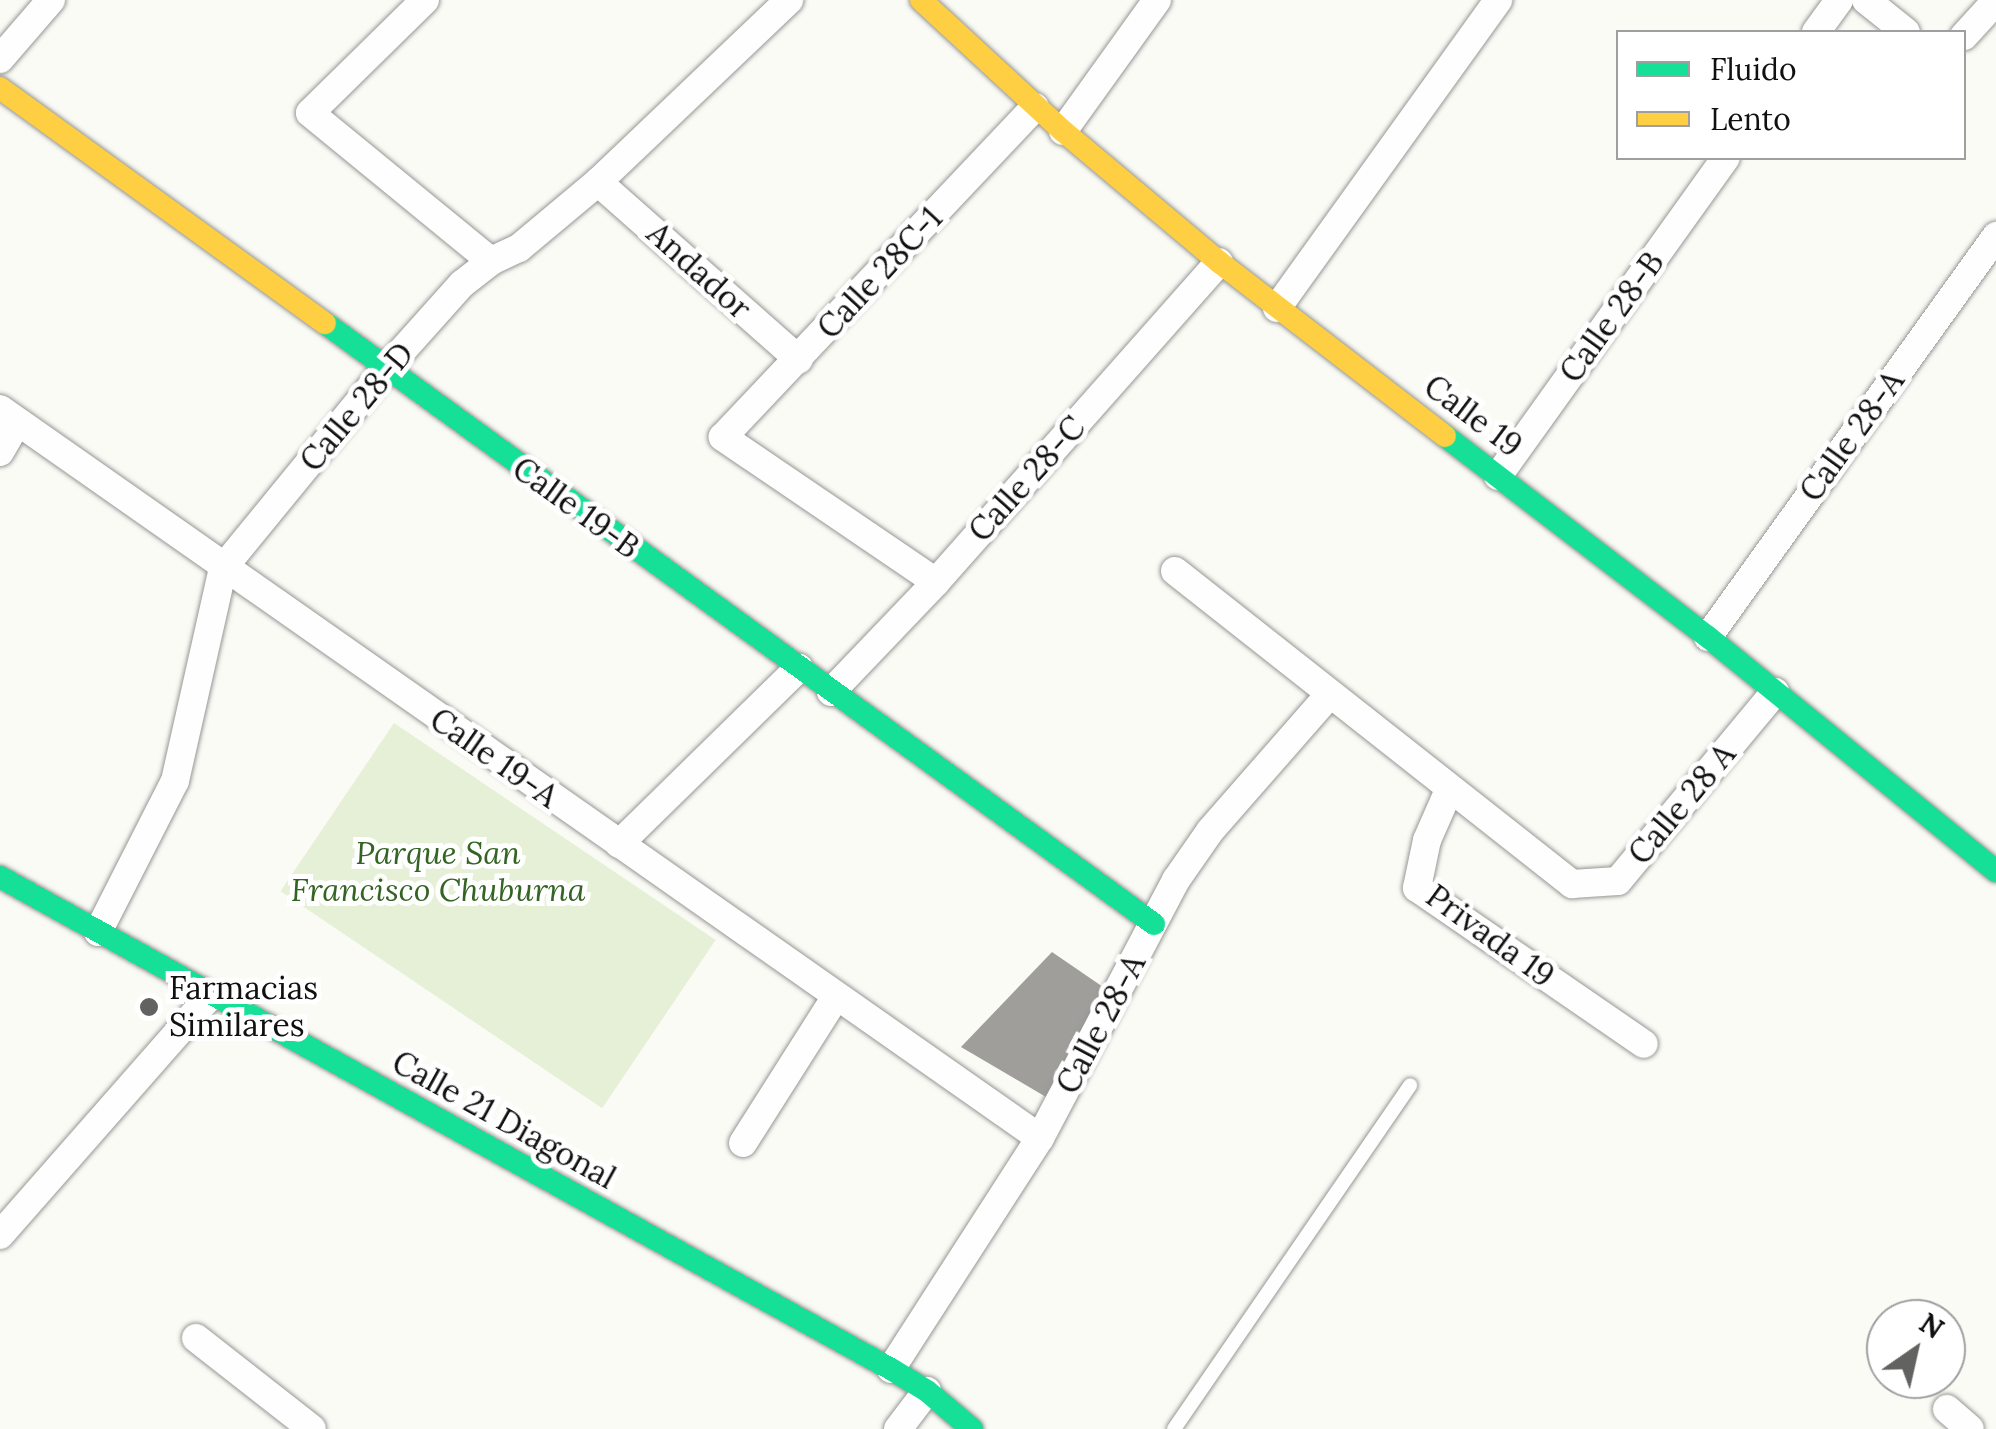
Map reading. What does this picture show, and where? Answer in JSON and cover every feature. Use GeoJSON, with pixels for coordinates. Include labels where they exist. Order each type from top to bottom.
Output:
{"type":"FeatureCollection","features":[{"type":"Feature","properties":{"kind":"street"},"geometry":{"type":"LineString","coordinates":[[0,59],[51,0]]}},
{"type":"Feature","properties":{"kind":"street"},"geometry":{"type":"LineString","coordinates":[[425,0],[310,113],[491,261]]}},
{"type":"Feature","properties":{"kind":"street","name":"Calle 28-D"},"geometry":{"type":"LineString","coordinates":[[98,932],[175,781],[224,568],[385,370],[462,284],[491,261],[519,248],[598,182],[789,0]]}},
{"type":"Feature","properties":{"kind":"street","name":"Calle 19"},"geometry":{"type":"LineString","coordinates":[[921,0],[1063,132],[1219,262],[1708,637],[1996,871]]}},
{"type":"Feature","properties":{"kind":"street"},"geometry":{"type":"LineString","coordinates":[[1063,132],[1156,0]]}},
{"type":"Feature","properties":{"kind":"street"},"geometry":{"type":"LineString","coordinates":[[1277,308],[1498,0]]}},
{"type":"Feature","properties":{"kind":"street"},"geometry":{"type":"LineString","coordinates":[[1817,30],[1839,0]]}},
{"type":"Feature","properties":{"kind":"street"},"geometry":{"type":"LineString","coordinates":[[1866,0],[1904,30]]}},
{"type":"Feature","properties":{"kind":"street"},"geometry":{"type":"LineString","coordinates":[[1966,34],[1996,0]]}},
{"type":"Feature","properties":{"kind":"street","name":"Calle 19-B"},"geometry":{"type":"LineString","coordinates":[[0,88],[1154,924]]}},
{"type":"Feature","properties":{"kind":"street","name":"Calle 28C-1"},"geometry":{"type":"LineString","coordinates":[[936,582],[723,437],[800,360],[1035,107]]}},
{"type":"Feature","properties":{"kind":"street","name":"Calle 28-B"},"geometry":{"type":"LineString","coordinates":[[1498,476],[1725,160]]}},
{"type":"Feature","properties":{"kind":"street","name":"Andador"},"geometry":{"type":"LineString","coordinates":[[598,182],[800,360]]}},
{"type":"Feature","properties":{"kind":"street","name":"Calle 28-A"},"geometry":{"type":"LineString","coordinates":[[1708,637],[1996,236]]}},
{"type":"Feature","properties":{"kind":"street","name":"Calle 28-C"},"geometry":{"type":"LineString","coordinates":[[830,692],[936,582],[1219,262]]}},
{"type":"Feature","properties":{"kind":"street"},"geometry":{"type":"LineString","coordinates":[[0,452],[8,415]]}},
{"type":"Feature","properties":{"kind":"street","name":"Calle 19-A"},"geometry":{"type":"LineString","coordinates":[[8,415],[1040,1138]]}},
{"type":"Feature","properties":{"kind":"street"},"geometry":{"type":"LineString","coordinates":[[1175,572],[1450,790]]}},
{"type":"Feature","properties":{"kind":"street"},"geometry":{"type":"LineString","coordinates":[[619,844],[799,668]]}},
{"type":"Feature","properties":{"kind":"street","name":"Calle 28 A"},"geometry":{"type":"LineString","coordinates":[[1450,790],[1572,884],[1618,881],[1775,692]]}},
{"type":"Feature","properties":{"kind":"street","name":"Calle 28-A"},"geometry":{"type":"LineString","coordinates":[[891,1369],[1040,1138],[1176,880],[1210,832],[1330,694]]}},
{"type":"Feature","properties":{"kind":"street","name":"Privada 19"},"geometry":{"type":"LineString","coordinates":[[1450,790],[1427,840],[1417,888],[1644,1044]]}},
{"type":"Feature","properties":{"kind":"street","name":"Calle 21 Diagonal"},"geometry":{"type":"LineString","coordinates":[[0,877],[891,1369],[927,1391],[972,1429]]}},
{"type":"Feature","properties":{"kind":"street"},"geometry":{"type":"LineString","coordinates":[[0,1235],[210,996]]}},
{"type":"Feature","properties":{"kind":"street"},"geometry":{"type":"LineString","coordinates":[[743,1143],[836,998]]}},
{"type":"Feature","properties":{"kind":"street"},"geometry":{"type":"LineString","coordinates":[[196,1338],[312,1429]]}},
{"type":"Feature","properties":{"kind":"street"},"geometry":{"type":"LineString","coordinates":[[898,1429],[927,1391]]}},
{"type":"Feature","properties":{"kind":"street"},"geometry":{"type":"LineString","coordinates":[[1947,1408],[1970,1429]]}},
{"type":"Feature","properties":{"kind":"lane"},"geometry":{"type":"LineString","coordinates":[[1174,1429],[1410,1086]]}},
{"type":"Feature","properties":{"kind":"green space","name":"Parque San Francisco Chuburna"},"geometry":{"type":"Polygon","coordinates":[[[394,723],[716,940],[602,1108],[280,891],[394,723]]]}},
{"type":"Feature","properties":{"kind":"building"},"geometry":{"type":"Polygon","coordinates":[[[1052,952],[1106,989],[1046,1097],[961,1047],[1052,952]]]}},
{"type":"Feature","properties":{"kind":"traffic: fast"},"geometry":{"type":"LineString","coordinates":[[325,323],[1154,924]]}},
{"type":"Feature","properties":{"kind":"traffic: fast"},"geometry":{"type":"LineString","coordinates":[[1445,436],[1708,637],[1996,871]]}},
{"type":"Feature","properties":{"kind":"traffic: fast"},"geometry":{"type":"LineString","coordinates":[[0,877],[891,1369],[927,1391],[972,1429]]}},
{"type":"Feature","properties":{"kind":"traffic: slow"},"geometry":{"type":"LineString","coordinates":[[921,0],[1063,131],[1219,262],[1445,436]]}},
{"type":"Feature","properties":{"kind":"traffic: slow"},"geometry":{"type":"LineString","coordinates":[[0,88],[325,323]]}},
{"type":"Feature","properties":{"kind":"place","name":"Farmacias Similares"},"geometry":{"type":"Point","coordinates":[149,1007]}}]}
